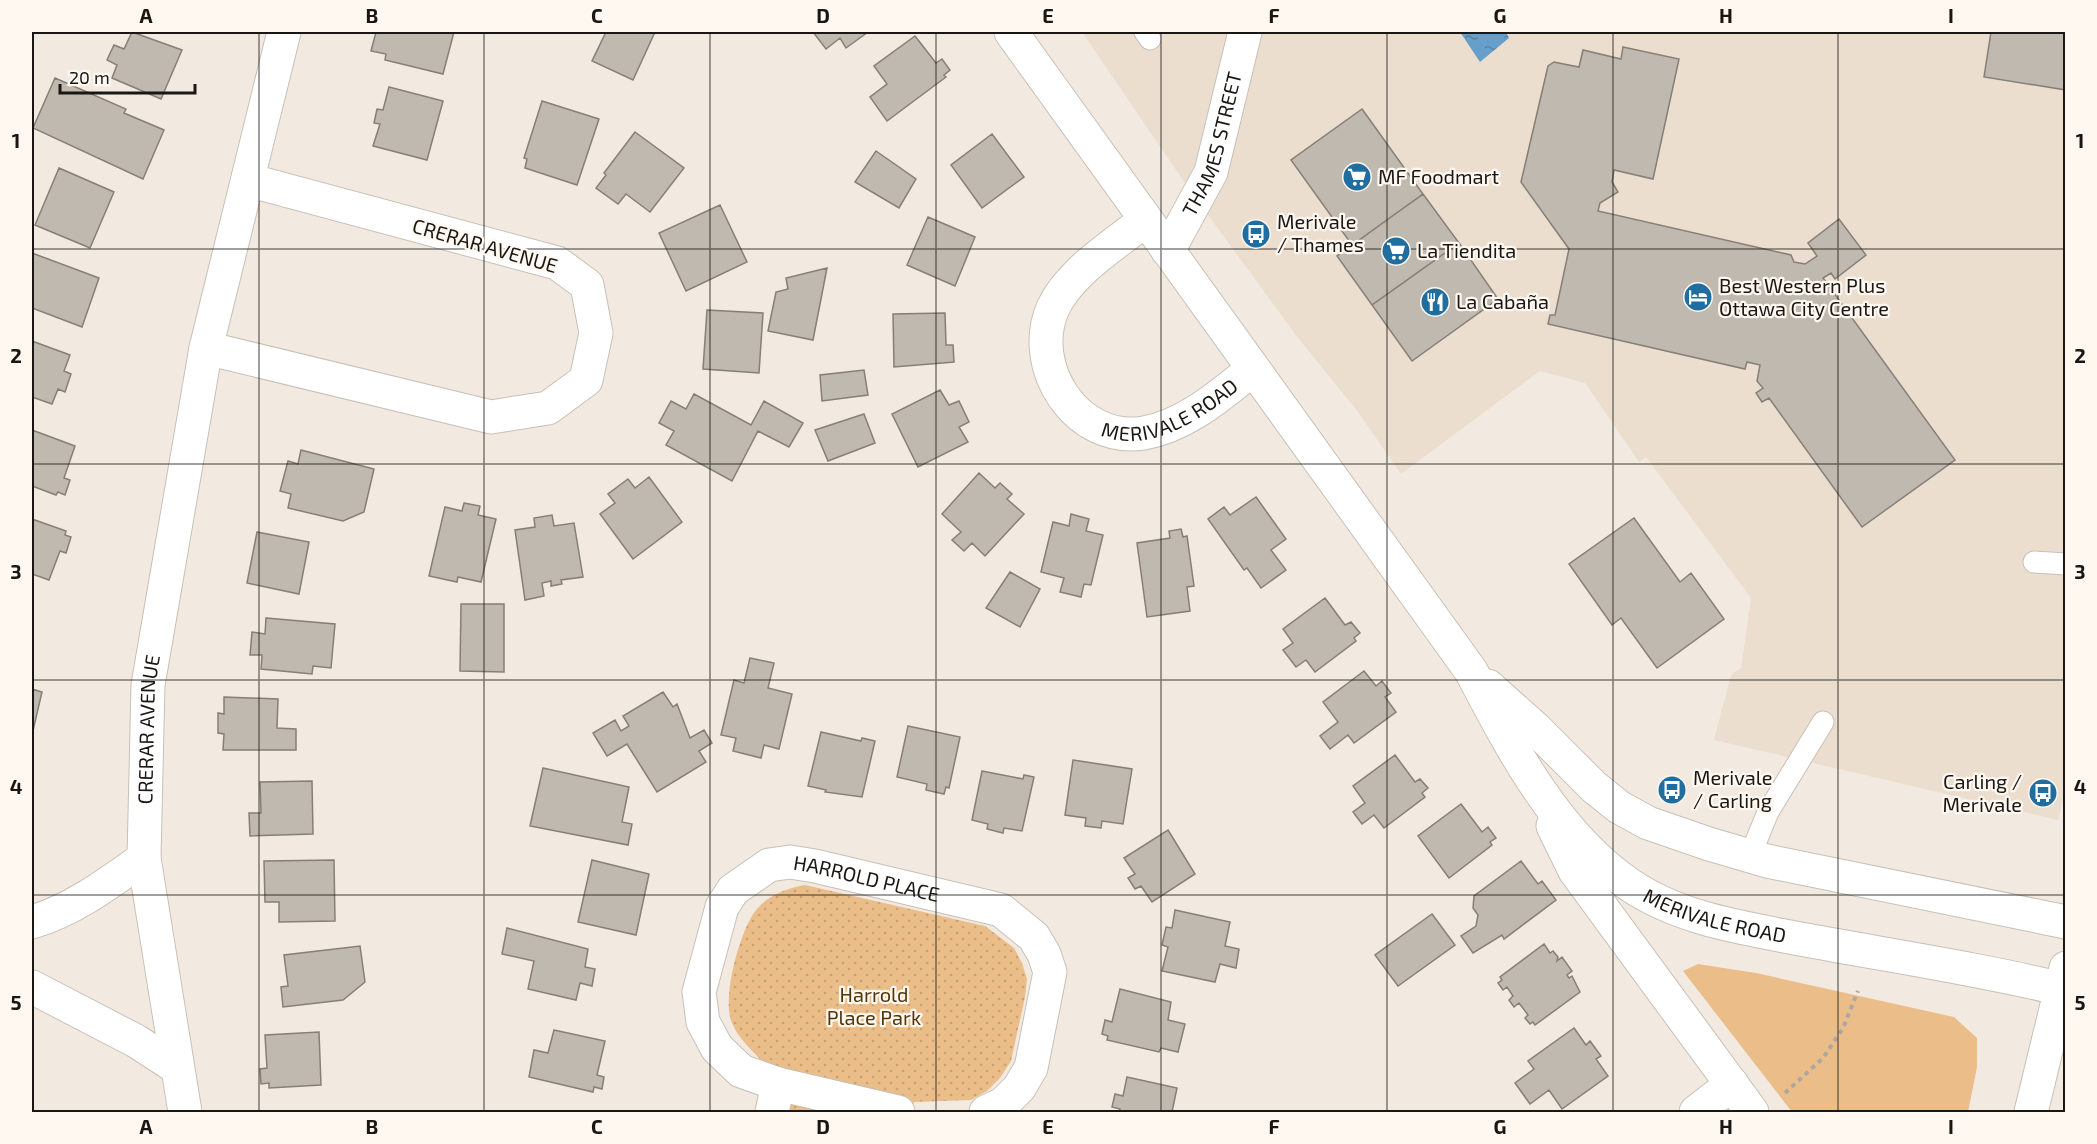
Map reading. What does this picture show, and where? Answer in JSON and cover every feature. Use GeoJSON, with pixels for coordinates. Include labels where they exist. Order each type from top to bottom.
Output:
{"type":"FeatureCollection","features":[{"type":"Feature","properties":{"kind":"street","name":"CRERAR AVENUE"},"geometry":{"type":"LineString","coordinates":[[184,1113],[144,858],[148,685],[206,348],[284,32]]}},
{"type":"Feature","properties":{"kind":"street","name":"MERIVALE ROAD"},"geometry":{"type":"LineString","coordinates":[[1011,32],[1471,671],[1523,769],[1585,846],[1630,885],[1695,917],[2064,982]]}},
{"type":"Feature","properties":{"kind":"street","name":"THAMES STREET"},"geometry":{"type":"LineString","coordinates":[[1168,251],[1211,172],[1245,32]]}},
{"type":"Feature","properties":{"kind":"street","name":"CRERAR AVENUE"},"geometry":{"type":"LineString","coordinates":[[206,348],[491,417],[548,408],[586,380],[596,333],[587,285],[557,263],[248,180]]}},
{"type":"Feature","properties":{"kind":"street","name":"MERIVALE ROAD"},"geometry":{"type":"LineString","coordinates":[[1146,220],[1087,267],[1054,306],[1046,329],[1044,350],[1060,393],[1093,426],[1117,433],[1142,433],[1168,427],[1196,413],[1254,369]]}},
{"type":"Feature","properties":{"kind":"street","name":"MERIVALE ROAD"},"geometry":{"type":"LineString","coordinates":[[1471,671],[1619,807],[1648,823],[1750,856],[2066,922]]}},
{"type":"Feature","properties":{"kind":"street"},"geometry":{"type":"LineString","coordinates":[[1523,769],[1575,871],[1752,1113]]}},
{"type":"Feature","properties":{"kind":"street"},"geometry":{"type":"LineString","coordinates":[[32,922],[50,917],[98,890],[144,858]]}},
{"type":"Feature","properties":{"kind":"street","name":"HARROLD PLACE"},"geometry":{"type":"LineString","coordinates":[[898,1113],[775,1098],[717,1048],[702,1022],[699,992],[722,907],[734,890],[769,865],[790,862],[815,866],[1001,910],[1034,936],[1044,954],[1050,972],[1031,1068],[1019,1088],[1003,1104],[986,1113]]}},
{"type":"Feature","properties":{"kind":"street"},"geometry":{"type":"LineString","coordinates":[[2031,1113],[2064,982]]}},
{"type":"Feature","properties":{"kind":"street"},"geometry":{"type":"LineString","coordinates":[[32,987],[136,1041],[176,1067]]}},
{"type":"Feature","properties":{"kind":"street"},"geometry":{"type":"LineString","coordinates":[[1696,1113],[1732,1084]]}},
{"type":"Feature","properties":{"kind":"lane"},"geometry":{"type":"LineString","coordinates":[[2034,562],[2066,564]]}},
{"type":"Feature","properties":{"kind":"lane"},"geometry":{"type":"LineString","coordinates":[[1750,856],[1768,812],[1823,722]]}},
{"type":"Feature","properties":{"kind":"path"},"geometry":{"type":"LineString","coordinates":[[1782,1095],[1823,1058],[1843,1028],[1860,987]]}},
{"type":"Feature","properties":{"kind":"shaded area"},"geometry":{"type":"Polygon","coordinates":[[[1082,32],[2065,32],[2066,788],[2058,820],[1714,740],[1731,675],[1741,668],[1751,598],[1646,457],[1639,462],[1585,383],[1540,371],[1401,474],[1358,412],[1298,338],[1189,189],[1082,32]]]}},
{"type":"Feature","properties":{"kind":"green space","name":"Harrold Place Park"},"geometry":{"type":"Polygon","coordinates":[[[805,885],[985,926],[1014,948],[1027,979],[1025,997],[1011,1061],[1000,1078],[987,1091],[971,1100],[914,1102],[911,1112],[787,1112],[767,1068],[735,1029],[729,1012],[729,998],[739,947],[744,932],[757,909],[785,890],[805,885]]]}},
{"type":"Feature","properties":{"kind":"green space"},"geometry":{"type":"Polygon","coordinates":[[[1698,964],[1756,973],[1954,1017],[1977,1038],[1977,1067],[1968,1112],[1792,1112],[1683,971],[1698,964]]]}},
{"type":"Feature","properties":{"kind":"water"},"geometry":{"type":"Polygon","coordinates":[[[1460,32],[1506,32],[1509,38],[1480,62],[1460,32]]]}},
{"type":"Feature","properties":{"kind":"building"},"geometry":{"type":"Polygon","coordinates":[[[132,32],[182,50],[161,99],[112,78],[117,65],[107,60],[114,45],[124,49],[132,32]]]}},
{"type":"Feature","properties":{"kind":"building"},"geometry":{"type":"Polygon","coordinates":[[[376,32],[454,32],[443,74],[385,60],[386,54],[371,51],[376,32]]]}},
{"type":"Feature","properties":{"kind":"building"},"geometry":{"type":"Polygon","coordinates":[[[606,32],[655,32],[633,80],[592,61],[606,32]]]}},
{"type":"Feature","properties":{"kind":"building"},"geometry":{"type":"Polygon","coordinates":[[[813,32],[868,32],[846,48],[840,38],[826,49],[813,32]]]}},
{"type":"Feature","properties":{"kind":"building"},"geometry":{"type":"Polygon","coordinates":[[[1991,32],[2066,32],[2066,90],[1984,77],[1991,32]]]}},
{"type":"Feature","properties":{"kind":"building"},"geometry":{"type":"Polygon","coordinates":[[[915,36],[936,63],[942,59],[950,70],[944,75],[946,77],[887,121],[870,97],[887,84],[874,66],[915,36]]]}},
{"type":"Feature","properties":{"kind":"building","name":"Best Western Plus Ottawa City Centre"},"geometry":{"type":"Polygon","coordinates":[[[1623,47],[1679,59],[1653,179],[1614,170],[1612,182],[1618,192],[1600,203],[1598,211],[1791,255],[1794,262],[1805,264],[1817,256],[1808,243],[1839,219],[1866,255],[1835,279],[1831,273],[1823,278],[1955,460],[1862,527],[1769,398],[1762,402],[1756,393],[1763,388],[1757,381],[1760,365],[1747,362],[1745,369],[1548,324],[1550,315],[1555,315],[1569,249],[1521,182],[1548,66],[1554,62],[1579,67],[1583,50],[1621,59],[1623,47]]]}},
{"type":"Feature","properties":{"kind":"building"},"geometry":{"type":"Polygon","coordinates":[[[55,78],[126,109],[124,113],[164,130],[143,179],[33,128],[55,78]]]}},
{"type":"Feature","properties":{"kind":"building"},"geometry":{"type":"Polygon","coordinates":[[[389,87],[443,101],[427,160],[373,146],[380,124],[374,123],[377,109],[383,110],[389,87]]]}},
{"type":"Feature","properties":{"kind":"building"},"geometry":{"type":"Polygon","coordinates":[[[542,101],[599,119],[577,185],[525,168],[527,159],[524,158],[542,101]]]}},
{"type":"Feature","properties":{"kind":"building","name":"MF Foodmart"},"geometry":{"type":"Polygon","coordinates":[[[1362,109],[1423,194],[1352,245],[1291,160],[1362,109]]]}},
{"type":"Feature","properties":{"kind":"building"},"geometry":{"type":"Polygon","coordinates":[[[635,132],[684,168],[650,212],[626,194],[618,204],[596,188],[606,175],[604,173],[635,132]]]}},
{"type":"Feature","properties":{"kind":"building"},"geometry":{"type":"Polygon","coordinates":[[[992,134],[1024,177],[982,208],[951,165],[992,134]]]}},
{"type":"Feature","properties":{"kind":"building"},"geometry":{"type":"Polygon","coordinates":[[[876,151],[916,179],[899,208],[855,182],[876,151]]]}},
{"type":"Feature","properties":{"kind":"building"},"geometry":{"type":"Polygon","coordinates":[[[59,168],[114,192],[90,248],[35,225],[59,168]]]}},
{"type":"Feature","properties":{"kind":"building","name":"La Tiendita"},"geometry":{"type":"Polygon","coordinates":[[[1423,194],[1459,243],[1372,305],[1337,256],[1423,194]]]}},
{"type":"Feature","properties":{"kind":"building"},"geometry":{"type":"Polygon","coordinates":[[[720,205],[747,262],[686,291],[659,233],[720,205]]]}},
{"type":"Feature","properties":{"kind":"building"},"geometry":{"type":"Polygon","coordinates":[[[928,217],[975,237],[955,286],[907,265],[928,217]]]}},
{"type":"Feature","properties":{"kind":"building","name":"La Cabaña"},"geometry":{"type":"Polygon","coordinates":[[[1459,243],[1498,299],[1412,361],[1372,305],[1459,243]]]}},
{"type":"Feature","properties":{"kind":"building"},"geometry":{"type":"Polygon","coordinates":[[[32,253],[99,278],[82,327],[32,308],[32,253]]]}},
{"type":"Feature","properties":{"kind":"building"},"geometry":{"type":"Polygon","coordinates":[[[827,268],[813,340],[768,331],[776,292],[788,289],[786,278],[827,268]]]}},
{"type":"Feature","properties":{"kind":"building"},"geometry":{"type":"Polygon","coordinates":[[[707,310],[763,313],[759,373],[703,369],[707,310]]]}},
{"type":"Feature","properties":{"kind":"building"},"geometry":{"type":"Polygon","coordinates":[[[945,313],[946,345],[953,345],[954,362],[894,367],[893,314],[945,313]]]}},
{"type":"Feature","properties":{"kind":"building"},"geometry":{"type":"Polygon","coordinates":[[[32,341],[70,355],[64,371],[71,374],[65,392],[58,389],[52,404],[32,397],[32,341]]]}},
{"type":"Feature","properties":{"kind":"building"},"geometry":{"type":"Polygon","coordinates":[[[864,370],[868,395],[822,401],[820,375],[864,370]]]}},
{"type":"Feature","properties":{"kind":"building"},"geometry":{"type":"Polygon","coordinates":[[[940,390],[949,405],[959,401],[969,422],[959,427],[968,442],[918,467],[892,414],[940,390]]]}},
{"type":"Feature","properties":{"kind":"building"},"geometry":{"type":"Polygon","coordinates":[[[694,394],[751,425],[764,401],[803,423],[789,447],[758,431],[732,481],[666,445],[674,431],[659,423],[671,401],[686,409],[694,394]]]}},
{"type":"Feature","properties":{"kind":"building"},"geometry":{"type":"Polygon","coordinates":[[[864,414],[875,443],[828,461],[815,430],[864,414]]]}},
{"type":"Feature","properties":{"kind":"building"},"geometry":{"type":"Polygon","coordinates":[[[32,430],[75,446],[64,478],[70,480],[65,495],[58,492],[56,495],[32,486],[32,430]]]}},
{"type":"Feature","properties":{"kind":"building"},"geometry":{"type":"Polygon","coordinates":[[[301,450],[374,469],[364,512],[343,521],[288,508],[291,494],[280,491],[288,461],[298,464],[301,450]]]}},
{"type":"Feature","properties":{"kind":"building"},"geometry":{"type":"Polygon","coordinates":[[[979,473],[995,488],[1000,483],[1012,494],[1007,499],[1024,514],[985,556],[972,543],[964,551],[952,540],[961,532],[942,514],[979,473]]]}},
{"type":"Feature","properties":{"kind":"building"},"geometry":{"type":"Polygon","coordinates":[[[649,477],[682,522],[633,559],[600,514],[615,503],[608,494],[628,479],[635,488],[649,477]]]}},
{"type":"Feature","properties":{"kind":"building"},"geometry":{"type":"Polygon","coordinates":[[[1256,497],[1286,539],[1271,550],[1286,570],[1261,588],[1247,568],[1244,570],[1208,519],[1224,507],[1230,515],[1256,497]]]}},
{"type":"Feature","properties":{"kind":"building"},"geometry":{"type":"Polygon","coordinates":[[[464,503],[480,506],[478,515],[496,519],[481,582],[458,577],[457,582],[429,576],[445,507],[462,511],[464,503]]]}},
{"type":"Feature","properties":{"kind":"building"},"geometry":{"type":"Polygon","coordinates":[[[1071,514],[1089,519],[1086,531],[1103,535],[1091,585],[1084,584],[1081,597],[1060,592],[1064,578],[1041,572],[1053,522],[1069,526],[1071,514]]]}},
{"type":"Feature","properties":{"kind":"building"},"geometry":{"type":"Polygon","coordinates":[[[552,515],[554,526],[574,523],[583,577],[561,580],[562,584],[551,586],[551,581],[542,583],[544,596],[525,600],[515,530],[535,527],[534,518],[552,515]]]}},
{"type":"Feature","properties":{"kind":"building"},"geometry":{"type":"Polygon","coordinates":[[[1634,518],[1680,582],[1691,573],[1724,619],[1657,668],[1621,618],[1612,625],[1569,564],[1634,518]]]}},
{"type":"Feature","properties":{"kind":"building"},"geometry":{"type":"Polygon","coordinates":[[[32,519],[66,531],[65,535],[71,537],[66,553],[60,551],[49,580],[32,574],[32,519]]]}},
{"type":"Feature","properties":{"kind":"building"},"geometry":{"type":"Polygon","coordinates":[[[1181,529],[1183,537],[1187,536],[1194,586],[1187,587],[1190,611],[1147,617],[1137,543],[1170,538],[1169,531],[1181,529]]]}},
{"type":"Feature","properties":{"kind":"building"},"geometry":{"type":"Polygon","coordinates":[[[257,532],[309,542],[299,594],[247,583],[257,532]]]}},
{"type":"Feature","properties":{"kind":"building"},"geometry":{"type":"Polygon","coordinates":[[[1010,572],[1040,589],[1020,627],[986,608],[1010,572]]]}},
{"type":"Feature","properties":{"kind":"building"},"geometry":{"type":"Polygon","coordinates":[[[1325,598],[1345,625],[1351,622],[1360,633],[1354,638],[1356,641],[1315,672],[1306,660],[1296,667],[1283,650],[1293,643],[1283,629],[1325,598]]]}},
{"type":"Feature","properties":{"kind":"building"},"geometry":{"type":"Polygon","coordinates":[[[461,604],[504,604],[504,672],[460,671],[461,604]]]}},
{"type":"Feature","properties":{"kind":"building"},"geometry":{"type":"Polygon","coordinates":[[[266,618],[335,624],[331,668],[313,666],[312,674],[261,669],[262,655],[250,655],[252,632],[265,634],[266,618]]]}},
{"type":"Feature","properties":{"kind":"building"},"geometry":{"type":"Polygon","coordinates":[[[750,658],[774,663],[768,688],[792,694],[779,749],[764,745],[761,758],[733,751],[736,738],[721,735],[734,680],[744,683],[750,658]]]}},
{"type":"Feature","properties":{"kind":"building"},"geometry":{"type":"Polygon","coordinates":[[[1364,671],[1376,686],[1382,681],[1391,693],[1385,697],[1396,712],[1354,743],[1348,735],[1330,749],[1320,736],[1338,722],[1323,702],[1364,671]]]}},
{"type":"Feature","properties":{"kind":"building"},"geometry":{"type":"Polygon","coordinates":[[[32,689],[42,692],[32,735],[32,689]]]}},
{"type":"Feature","properties":{"kind":"building"},"geometry":{"type":"Polygon","coordinates":[[[663,692],[673,707],[677,704],[690,738],[704,730],[712,743],[699,751],[706,762],[657,792],[627,744],[607,756],[593,733],[615,720],[621,731],[629,726],[623,716],[663,692]]]}},
{"type":"Feature","properties":{"kind":"building"},"geometry":{"type":"Polygon","coordinates":[[[224,697],[278,699],[277,728],[296,729],[296,750],[223,750],[224,734],[218,733],[218,713],[224,714],[224,697]]]}},
{"type":"Feature","properties":{"kind":"building"},"geometry":{"type":"Polygon","coordinates":[[[908,726],[960,737],[949,788],[946,787],[944,794],[926,790],[927,784],[897,777],[908,726]]]}},
{"type":"Feature","properties":{"kind":"building"},"geometry":{"type":"Polygon","coordinates":[[[821,732],[861,741],[862,738],[875,741],[862,797],[825,792],[826,790],[808,786],[821,732]]]}},
{"type":"Feature","properties":{"kind":"building"},"geometry":{"type":"Polygon","coordinates":[[[1395,755],[1415,782],[1420,779],[1428,788],[1422,793],[1425,797],[1384,828],[1374,815],[1362,824],[1353,812],[1365,803],[1353,786],[1395,755]]]}},
{"type":"Feature","properties":{"kind":"building"},"geometry":{"type":"Polygon","coordinates":[[[1073,760],[1132,769],[1123,824],[1102,821],[1101,828],[1085,826],[1086,818],[1065,815],[1073,760]]]}},
{"type":"Feature","properties":{"kind":"building"},"geometry":{"type":"Polygon","coordinates":[[[543,768],[629,787],[622,822],[632,824],[628,845],[530,826],[543,768]]]}},
{"type":"Feature","properties":{"kind":"building"},"geometry":{"type":"Polygon","coordinates":[[[982,771],[1023,779],[1024,775],[1034,777],[1022,831],[1004,828],[1003,833],[987,829],[988,824],[972,820],[982,771]]]}},
{"type":"Feature","properties":{"kind":"building"},"geometry":{"type":"Polygon","coordinates":[[[312,781],[313,834],[250,836],[249,813],[261,813],[260,782],[312,781]]]}},
{"type":"Feature","properties":{"kind":"building"},"geometry":{"type":"Polygon","coordinates":[[[1461,804],[1482,832],[1488,827],[1496,838],[1490,842],[1492,845],[1449,878],[1418,836],[1461,804]]]}},
{"type":"Feature","properties":{"kind":"building"},"geometry":{"type":"Polygon","coordinates":[[[1168,830],[1195,874],[1152,902],[1141,886],[1135,889],[1128,878],[1135,874],[1124,858],[1168,830]]]}},
{"type":"Feature","properties":{"kind":"building"},"geometry":{"type":"Polygon","coordinates":[[[334,860],[335,921],[279,922],[279,902],[265,902],[264,861],[334,860]]]}},
{"type":"Feature","properties":{"kind":"building"},"geometry":{"type":"Polygon","coordinates":[[[592,860],[649,874],[636,935],[578,922],[592,860]]]}},
{"type":"Feature","properties":{"kind":"building"},"geometry":{"type":"Polygon","coordinates":[[[1521,861],[1538,884],[1542,881],[1556,900],[1504,939],[1502,935],[1473,953],[1461,936],[1476,926],[1478,915],[1473,908],[1474,896],[1521,861]]]}},
{"type":"Feature","properties":{"kind":"building"},"geometry":{"type":"Polygon","coordinates":[[[1175,910],[1230,922],[1225,946],[1239,949],[1236,968],[1220,964],[1215,982],[1162,971],[1168,947],[1162,945],[1166,927],[1172,928],[1175,910]]]}},
{"type":"Feature","properties":{"kind":"building"},"geometry":{"type":"Polygon","coordinates":[[[1432,914],[1455,945],[1398,986],[1375,955],[1432,914]]]}},
{"type":"Feature","properties":{"kind":"building"},"geometry":{"type":"Polygon","coordinates":[[[507,928],[588,949],[585,967],[595,969],[592,986],[580,983],[576,1000],[528,989],[534,961],[502,954],[507,928]]]}},
{"type":"Feature","properties":{"kind":"building"},"geometry":{"type":"Polygon","coordinates":[[[1544,944],[1550,953],[1553,951],[1558,957],[1557,961],[1562,957],[1572,971],[1567,975],[1569,978],[1572,976],[1580,992],[1535,1025],[1533,1022],[1530,1024],[1525,1018],[1528,1015],[1519,1003],[1514,1007],[1509,1000],[1513,996],[1507,987],[1503,990],[1498,983],[1502,980],[1500,977],[1544,944]]]}},
{"type":"Feature","properties":{"kind":"building"},"geometry":{"type":"Polygon","coordinates":[[[360,946],[365,982],[343,1000],[283,1007],[281,987],[288,986],[284,955],[360,946]]]}},
{"type":"Feature","properties":{"kind":"building"},"geometry":{"type":"Polygon","coordinates":[[[1120,989],[1171,1002],[1168,1020],[1185,1024],[1178,1052],[1161,1048],[1159,1052],[1107,1040],[1108,1036],[1102,1034],[1105,1020],[1112,1022],[1120,989]]]}},
{"type":"Feature","properties":{"kind":"building"},"geometry":{"type":"Polygon","coordinates":[[[1574,1028],[1586,1045],[1590,1041],[1601,1056],[1596,1059],[1608,1076],[1562,1109],[1549,1090],[1530,1104],[1515,1083],[1534,1069],[1528,1061],[1574,1028]]]}},
{"type":"Feature","properties":{"kind":"building"},"geometry":{"type":"Polygon","coordinates":[[[554,1030],[605,1041],[597,1075],[604,1077],[602,1089],[594,1087],[593,1092],[529,1077],[534,1050],[548,1053],[554,1030]]]}},
{"type":"Feature","properties":{"kind":"building"},"geometry":{"type":"Polygon","coordinates":[[[319,1032],[321,1085],[269,1088],[269,1083],[261,1084],[260,1069],[267,1068],[265,1035],[319,1032]]]}},
{"type":"Feature","properties":{"kind":"building"},"geometry":{"type":"Polygon","coordinates":[[[1127,1077],[1177,1088],[1172,1112],[1119,1112],[1120,1109],[1112,1107],[1115,1094],[1123,1096],[1127,1077]]]}},
{"type":"Feature","properties":{"kind":"place","name":"MF Foodmart"},"geometry":{"type":"Point","coordinates":[1357,177]}},
{"type":"Feature","properties":{"kind":"place","name":"Merivale / Thames"},"geometry":{"type":"Point","coordinates":[1256,234]}},
{"type":"Feature","properties":{"kind":"place","name":"La Tiendita"},"geometry":{"type":"Point","coordinates":[1396,251]}},
{"type":"Feature","properties":{"kind":"place","name":"Best Western Plus Ottawa City Centre"},"geometry":{"type":"Point","coordinates":[1698,297]}},
{"type":"Feature","properties":{"kind":"place","name":"La Cabaña"},"geometry":{"type":"Point","coordinates":[1435,302]}},
{"type":"Feature","properties":{"kind":"place","name":"Merivale / Carling"},"geometry":{"type":"Point","coordinates":[1672,790]}},
{"type":"Feature","properties":{"kind":"place","name":"Carling / Merivale"},"geometry":{"type":"Point","coordinates":[2043,793]}}]}
